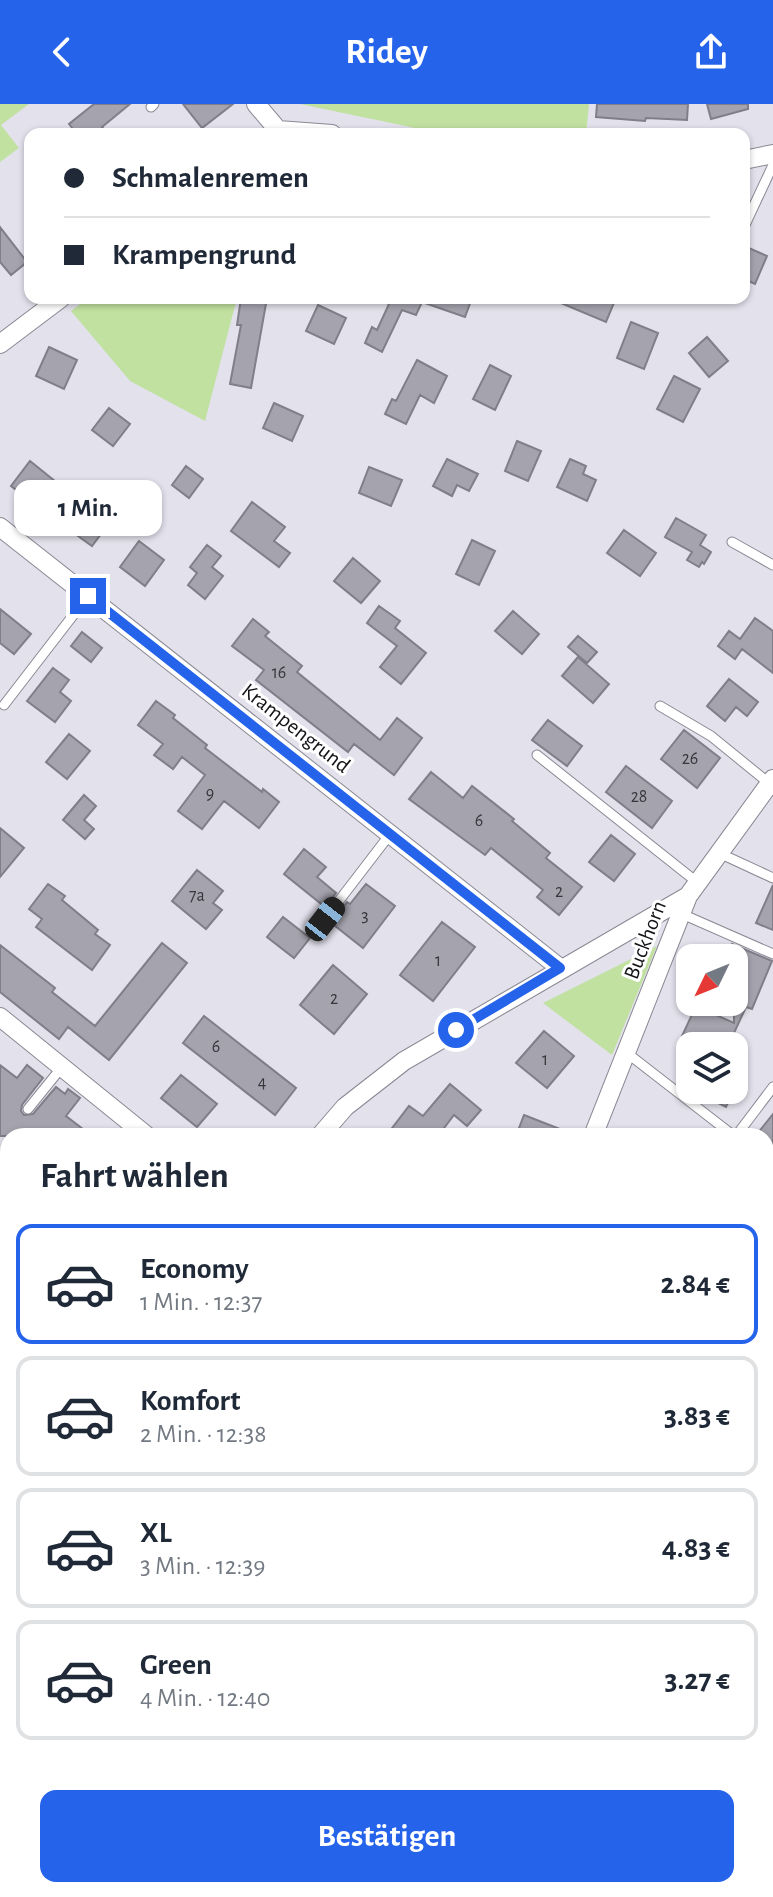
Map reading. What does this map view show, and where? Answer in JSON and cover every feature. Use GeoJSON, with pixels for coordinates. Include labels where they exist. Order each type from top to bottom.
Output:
{"type":"FeatureCollection","features":[{"type":"Feature","properties":{"kind":"street"},"geometry":{"type":"LineString","coordinates":[[256,104],[273,128]]}},
{"type":"Feature","properties":{"kind":"street"},"geometry":{"type":"LineString","coordinates":[[750,159],[773,154]]}},
{"type":"Feature","properties":{"kind":"street"},"geometry":{"type":"LineString","coordinates":[[0,344],[53,304]]}},
{"type":"Feature","properties":{"kind":"street","name":"Krampengrund"},"geometry":{"type":"LineString","coordinates":[[0,527],[560,968]]}},
{"type":"Feature","properties":{"kind":"street","name":"Buckhorn"},"geometry":{"type":"LineString","coordinates":[[596,1128],[693,889],[771,782]]}},
{"type":"Feature","properties":{"kind":"street"},"geometry":{"type":"LineString","coordinates":[[327,1128],[345,1107],[404,1061],[693,889]]}},
{"type":"Feature","properties":{"kind":"street"},"geometry":{"type":"LineString","coordinates":[[0,1017],[134,1128]]}},
{"type":"Feature","properties":{"kind":"lane"},"geometry":{"type":"LineString","coordinates":[[750,214],[773,165]]}},
{"type":"Feature","properties":{"kind":"lane"},"geometry":{"type":"LineString","coordinates":[[732,542],[773,565]]}},
{"type":"Feature","properties":{"kind":"lane"},"geometry":{"type":"LineString","coordinates":[[4,705],[88,596]]}},
{"type":"Feature","properties":{"kind":"lane"},"geometry":{"type":"LineString","coordinates":[[660,706],[711,736],[771,782]]}},
{"type":"Feature","properties":{"kind":"lane"},"geometry":{"type":"LineString","coordinates":[[537,755],[693,889]]}},
{"type":"Feature","properties":{"kind":"lane"},"geometry":{"type":"LineString","coordinates":[[325,919],[391,833]]}},
{"type":"Feature","properties":{"kind":"lane"},"geometry":{"type":"LineString","coordinates":[[719,853],[773,878]]}},
{"type":"Feature","properties":{"kind":"lane"},"geometry":{"type":"LineString","coordinates":[[682,914],[773,954]]}},
{"type":"Feature","properties":{"kind":"lane"},"geometry":{"type":"LineString","coordinates":[[627,1053],[725,1128]]}},
{"type":"Feature","properties":{"kind":"lane"},"geometry":{"type":"LineString","coordinates":[[28,1109],[62,1067]]}},
{"type":"Feature","properties":{"kind":"lane"},"geometry":{"type":"LineString","coordinates":[[741,1128],[773,1087]]}},
{"type":"Feature","properties":{"kind":"green space"},"geometry":{"type":"Polygon","coordinates":[[[0,104],[29,104],[1,125],[19,148],[0,162],[0,104]]]}},
{"type":"Feature","properties":{"kind":"green space"},"geometry":{"type":"Polygon","coordinates":[[[300,104],[589,104],[587,128],[415,128],[300,104]]]}},
{"type":"Feature","properties":{"kind":"green space"},"geometry":{"type":"Polygon","coordinates":[[[80,304],[235,304],[205,421],[130,381],[71,311],[80,304]]]}},
{"type":"Feature","properties":{"kind":"green space"},"geometry":{"type":"Polygon","coordinates":[[[657,946],[612,1055],[543,1003],[657,946]]]}},
{"type":"Feature","properties":{"kind":"building"},"geometry":{"type":"Polygon","coordinates":[[[94,104],[130,104],[103,128],[72,128],[69,124],[94,104]]]}},
{"type":"Feature","properties":{"kind":"building"},"geometry":{"type":"Polygon","coordinates":[[[183,104],[233,104],[202,128],[183,104]]]}},
{"type":"Feature","properties":{"kind":"building"},"geometry":{"type":"Polygon","coordinates":[[[597,104],[688,104],[687,120],[596,117],[597,104]]]}},
{"type":"Feature","properties":{"kind":"building"},"geometry":{"type":"Polygon","coordinates":[[[707,104],[748,104],[748,109],[711,119],[707,104]]]}},
{"type":"Feature","properties":{"kind":"building"},"geometry":{"type":"Polygon","coordinates":[[[0,227],[24,258],[24,264],[11,275],[0,262],[0,227]]]}},
{"type":"Feature","properties":{"kind":"building"},"geometry":{"type":"Polygon","coordinates":[[[750,249],[767,256],[755,284],[750,282],[750,249]]]}},
{"type":"Feature","properties":{"kind":"building"},"geometry":{"type":"Polygon","coordinates":[[[240,304],[266,304],[251,388],[230,384],[241,325],[237,325],[240,304]]]}},
{"type":"Feature","properties":{"kind":"building"},"geometry":{"type":"Polygon","coordinates":[[[389,304],[421,304],[416,315],[402,310],[382,352],[365,343],[372,327],[377,330],[389,304]]]}},
{"type":"Feature","properties":{"kind":"building"},"geometry":{"type":"Polygon","coordinates":[[[428,304],[470,304],[465,317],[428,304]]]}},
{"type":"Feature","properties":{"kind":"building"},"geometry":{"type":"Polygon","coordinates":[[[563,304],[614,304],[606,322],[563,304]]]}},
{"type":"Feature","properties":{"kind":"building"},"geometry":{"type":"Polygon","coordinates":[[[318,305],[346,318],[334,344],[306,331],[318,305]]]}},
{"type":"Feature","properties":{"kind":"building"},"geometry":{"type":"Polygon","coordinates":[[[631,322],[658,333],[644,369],[617,358],[631,322]]]}},
{"type":"Feature","properties":{"kind":"building"},"geometry":{"type":"Polygon","coordinates":[[[707,337],[728,361],[709,377],[689,353],[707,337]]]}},
{"type":"Feature","properties":{"kind":"building"},"geometry":{"type":"Polygon","coordinates":[[[49,347],[77,360],[64,389],[36,376],[49,347]]]}},
{"type":"Feature","properties":{"kind":"building"},"geometry":{"type":"Polygon","coordinates":[[[417,360],[447,376],[434,403],[420,395],[406,424],[385,414],[392,399],[396,401],[417,360]]]}},
{"type":"Feature","properties":{"kind":"building"},"geometry":{"type":"Polygon","coordinates":[[[490,365],[511,376],[495,410],[473,399],[490,365]]]}},
{"type":"Feature","properties":{"kind":"building"},"geometry":{"type":"Polygon","coordinates":[[[674,376],[700,389],[683,422],[657,409],[674,376]]]}},
{"type":"Feature","properties":{"kind":"building"},"geometry":{"type":"Polygon","coordinates":[[[274,403],[303,416],[292,441],[263,428],[274,403]]]}},
{"type":"Feature","properties":{"kind":"building"},"geometry":{"type":"Polygon","coordinates":[[[109,408],[130,424],[113,446],[92,430],[109,408]]]}},
{"type":"Feature","properties":{"kind":"building"},"geometry":{"type":"Polygon","coordinates":[[[517,441],[541,451],[528,481],[505,471],[517,441]]]}},
{"type":"Feature","properties":{"kind":"building"},"geometry":{"type":"Polygon","coordinates":[[[447,459],[478,474],[469,491],[457,485],[452,496],[433,486],[447,459]]]}},
{"type":"Feature","properties":{"kind":"building"},"geometry":{"type":"Polygon","coordinates":[[[570,459],[586,466],[583,474],[596,480],[587,501],[557,487],[570,459]]]}},
{"type":"Feature","properties":{"kind":"building"},"geometry":{"type":"Polygon","coordinates":[[[30,461],[56,482],[37,506],[11,486],[30,461]]]}},
{"type":"Feature","properties":{"kind":"building"},"geometry":{"type":"Polygon","coordinates":[[[186,466],[203,479],[189,498],[172,485],[186,466]]]}},
{"type":"Feature","properties":{"kind":"building"},"geometry":{"type":"Polygon","coordinates":[[[369,467],[402,480],[391,506],[359,493],[369,467]]]}},
{"type":"Feature","properties":{"kind":"building"},"geometry":{"type":"Polygon","coordinates":[[[88,500],[113,518],[92,546],[67,528],[88,500]]]}},
{"type":"Feature","properties":{"kind":"building"},"geometry":{"type":"Polygon","coordinates":[[[252,502],[285,527],[274,541],[290,553],[279,567],[231,531],[252,502]]]}},
{"type":"Feature","properties":{"kind":"building"},"geometry":{"type":"Polygon","coordinates":[[[676,518],[706,535],[700,545],[711,552],[699,567],[687,560],[692,552],[665,537],[676,518]]]}},
{"type":"Feature","properties":{"kind":"building"},"geometry":{"type":"Polygon","coordinates":[[[624,530],[656,553],[640,576],[607,553],[624,530]]]}},
{"type":"Feature","properties":{"kind":"building"},"geometry":{"type":"Polygon","coordinates":[[[472,540],[495,551],[479,585],[456,574],[472,540]]]}},
{"type":"Feature","properties":{"kind":"building"},"geometry":{"type":"Polygon","coordinates":[[[139,541],[164,560],[145,586],[120,567],[139,541]]]}},
{"type":"Feature","properties":{"kind":"building"},"geometry":{"type":"Polygon","coordinates":[[[207,545],[221,556],[212,567],[223,576],[205,599],[188,585],[197,573],[190,567],[207,545]]]}},
{"type":"Feature","properties":{"kind":"building"},"geometry":{"type":"Polygon","coordinates":[[[353,558],[380,581],[361,603],[334,581],[353,558]]]}},
{"type":"Feature","properties":{"kind":"building"},"geometry":{"type":"Polygon","coordinates":[[[379,606],[400,621],[395,628],[426,653],[401,684],[380,667],[397,646],[367,623],[379,606]]]}},
{"type":"Feature","properties":{"kind":"building"},"geometry":{"type":"Polygon","coordinates":[[[0,609],[31,634],[14,654],[0,643],[0,609]]]}},
{"type":"Feature","properties":{"kind":"building"},"geometry":{"type":"Polygon","coordinates":[[[513,611],[539,634],[522,654],[495,631],[513,611]]]}},
{"type":"Feature","properties":{"kind":"building"},"geometry":{"type":"Polygon","coordinates":[[[755,618],[773,631],[773,673],[742,649],[735,659],[718,646],[729,631],[740,639],[755,618]]]}},
{"type":"Feature","properties":{"kind":"building"},"geometry":{"type":"Polygon","coordinates":[[[253,619],[269,632],[265,636],[302,666],[297,672],[380,740],[397,718],[422,738],[394,775],[354,744],[348,752],[256,680],[264,670],[232,646],[253,619]]]}},
{"type":"Feature","properties":{"kind":"building"},"geometry":{"type":"Polygon","coordinates":[[[82,632],[102,648],[91,662],[71,646],[82,632]]]}},
{"type":"Feature","properties":{"kind":"building"},"geometry":{"type":"Polygon","coordinates":[[[578,636],[597,652],[587,663],[568,647],[578,636]]]}},
{"type":"Feature","properties":{"kind":"building"},"geometry":{"type":"Polygon","coordinates":[[[578,657],[609,684],[593,703],[562,676],[578,657]]]}},
{"type":"Feature","properties":{"kind":"building"},"geometry":{"type":"Polygon","coordinates":[[[53,668],[69,680],[60,692],[71,701],[55,722],[27,701],[53,668]]]}},
{"type":"Feature","properties":{"kind":"building"},"geometry":{"type":"Polygon","coordinates":[[[729,679],[758,702],[747,716],[736,707],[725,721],[707,706],[729,679]]]}},
{"type":"Feature","properties":{"kind":"building"},"geometry":{"type":"Polygon","coordinates":[[[156,701],[207,745],[205,748],[279,802],[259,828],[224,801],[202,829],[178,811],[205,775],[182,757],[173,769],[154,755],[163,744],[138,725],[156,701]]]}},
{"type":"Feature","properties":{"kind":"building"},"geometry":{"type":"Polygon","coordinates":[[[548,720],[582,746],[567,766],[532,740],[548,720]]]}},
{"type":"Feature","properties":{"kind":"building"},"geometry":{"type":"Polygon","coordinates":[[[684,730],[720,758],[697,788],[661,759],[684,730]]]}},
{"type":"Feature","properties":{"kind":"building"},"geometry":{"type":"Polygon","coordinates":[[[69,734],[90,751],[67,779],[46,762],[69,734]]]}},
{"type":"Feature","properties":{"kind":"building"},"geometry":{"type":"Polygon","coordinates":[[[626,766],[672,801],[652,828],[606,792],[626,766]]]}},
{"type":"Feature","properties":{"kind":"building"},"geometry":{"type":"Polygon","coordinates":[[[431,772],[463,798],[472,786],[514,819],[512,821],[550,853],[546,858],[582,887],[559,915],[537,897],[543,890],[491,848],[485,855],[409,799],[431,772]]]}},
{"type":"Feature","properties":{"kind":"building"},"geometry":{"type":"Polygon","coordinates":[[[84,795],[96,806],[84,820],[94,829],[85,839],[63,820],[84,795]]]}},
{"type":"Feature","properties":{"kind":"building"},"geometry":{"type":"Polygon","coordinates":[[[0,828],[24,848],[0,877],[0,828]]]}},
{"type":"Feature","properties":{"kind":"building"},"geometry":{"type":"Polygon","coordinates":[[[611,835],[635,854],[614,881],[589,862],[611,835]]]}},
{"type":"Feature","properties":{"kind":"building"},"geometry":{"type":"Polygon","coordinates":[[[304,849],[326,867],[317,877],[336,893],[325,907],[284,874],[304,849]]]}},
{"type":"Feature","properties":{"kind":"building"},"geometry":{"type":"Polygon","coordinates":[[[197,870],[223,891],[213,903],[222,910],[206,929],[172,901],[197,870]]]}},
{"type":"Feature","properties":{"kind":"building"},"geometry":{"type":"Polygon","coordinates":[[[48,884],[65,896],[62,900],[98,930],[95,934],[110,945],[92,970],[36,927],[42,919],[29,909],[48,884]]]}},
{"type":"Feature","properties":{"kind":"building"},"geometry":{"type":"Polygon","coordinates":[[[366,884],[395,906],[363,948],[334,925],[347,902],[350,904],[366,884]]]}},
{"type":"Feature","properties":{"kind":"building"},"geometry":{"type":"Polygon","coordinates":[[[773,885],[773,930],[756,923],[773,885]]]}},
{"type":"Feature","properties":{"kind":"building"},"geometry":{"type":"Polygon","coordinates":[[[283,917],[310,938],[294,958],[267,937],[283,917]]]}},
{"type":"Feature","properties":{"kind":"building"},"geometry":{"type":"Polygon","coordinates":[[[442,922],[475,947],[433,1001],[400,975],[442,922]]]}},
{"type":"Feature","properties":{"kind":"building"},"geometry":{"type":"Polygon","coordinates":[[[162,943],[187,963],[109,1060],[68,1027],[59,1039],[0,992],[0,945],[55,988],[52,992],[95,1026],[162,943]]]}},
{"type":"Feature","properties":{"kind":"building"},"geometry":{"type":"Polygon","coordinates":[[[748,951],[772,961],[752,1009],[748,1008],[748,951]]]}},
{"type":"Feature","properties":{"kind":"building"},"geometry":{"type":"Polygon","coordinates":[[[333,965],[367,994],[334,1034],[300,1005],[333,965]]]}},
{"type":"Feature","properties":{"kind":"building"},"geometry":{"type":"Polygon","coordinates":[[[204,1016],[296,1088],[275,1115],[183,1043],[204,1016]]]}},
{"type":"Feature","properties":{"kind":"building"},"geometry":{"type":"Polygon","coordinates":[[[691,1016],[718,1016],[734,1023],[734,1016],[742,1016],[734,1032],[684,1032],[691,1016]]]}},
{"type":"Feature","properties":{"kind":"building"},"geometry":{"type":"Polygon","coordinates":[[[544,1031],[574,1056],[547,1088],[516,1063],[544,1031]]]}},
{"type":"Feature","properties":{"kind":"building"},"geometry":{"type":"Polygon","coordinates":[[[0,1065],[17,1078],[27,1065],[43,1078],[22,1105],[24,1115],[33,1114],[56,1087],[65,1094],[68,1089],[80,1098],[66,1116],[82,1128],[0,1128],[0,1065]]]}},
{"type":"Feature","properties":{"kind":"building"},"geometry":{"type":"Polygon","coordinates":[[[181,1075],[217,1104],[197,1127],[161,1098],[181,1075]]]}},
{"type":"Feature","properties":{"kind":"building"},"geometry":{"type":"Polygon","coordinates":[[[450,1084],[481,1110],[467,1126],[454,1115],[444,1128],[392,1128],[409,1106],[423,1116],[450,1084]]]}},
{"type":"Feature","properties":{"kind":"building"},"geometry":{"type":"Polygon","coordinates":[[[773,1114],[773,1128],[762,1128],[773,1114]]]}},
{"type":"Feature","properties":{"kind":"building"},"geometry":{"type":"Polygon","coordinates":[[[524,1115],[557,1128],[519,1128],[524,1115]]]}},
{"type":"Feature","properties":{"kind":"route"},"geometry":{"type":"LineString","coordinates":[[88,596],[560,968],[456,1030]]}}]}
